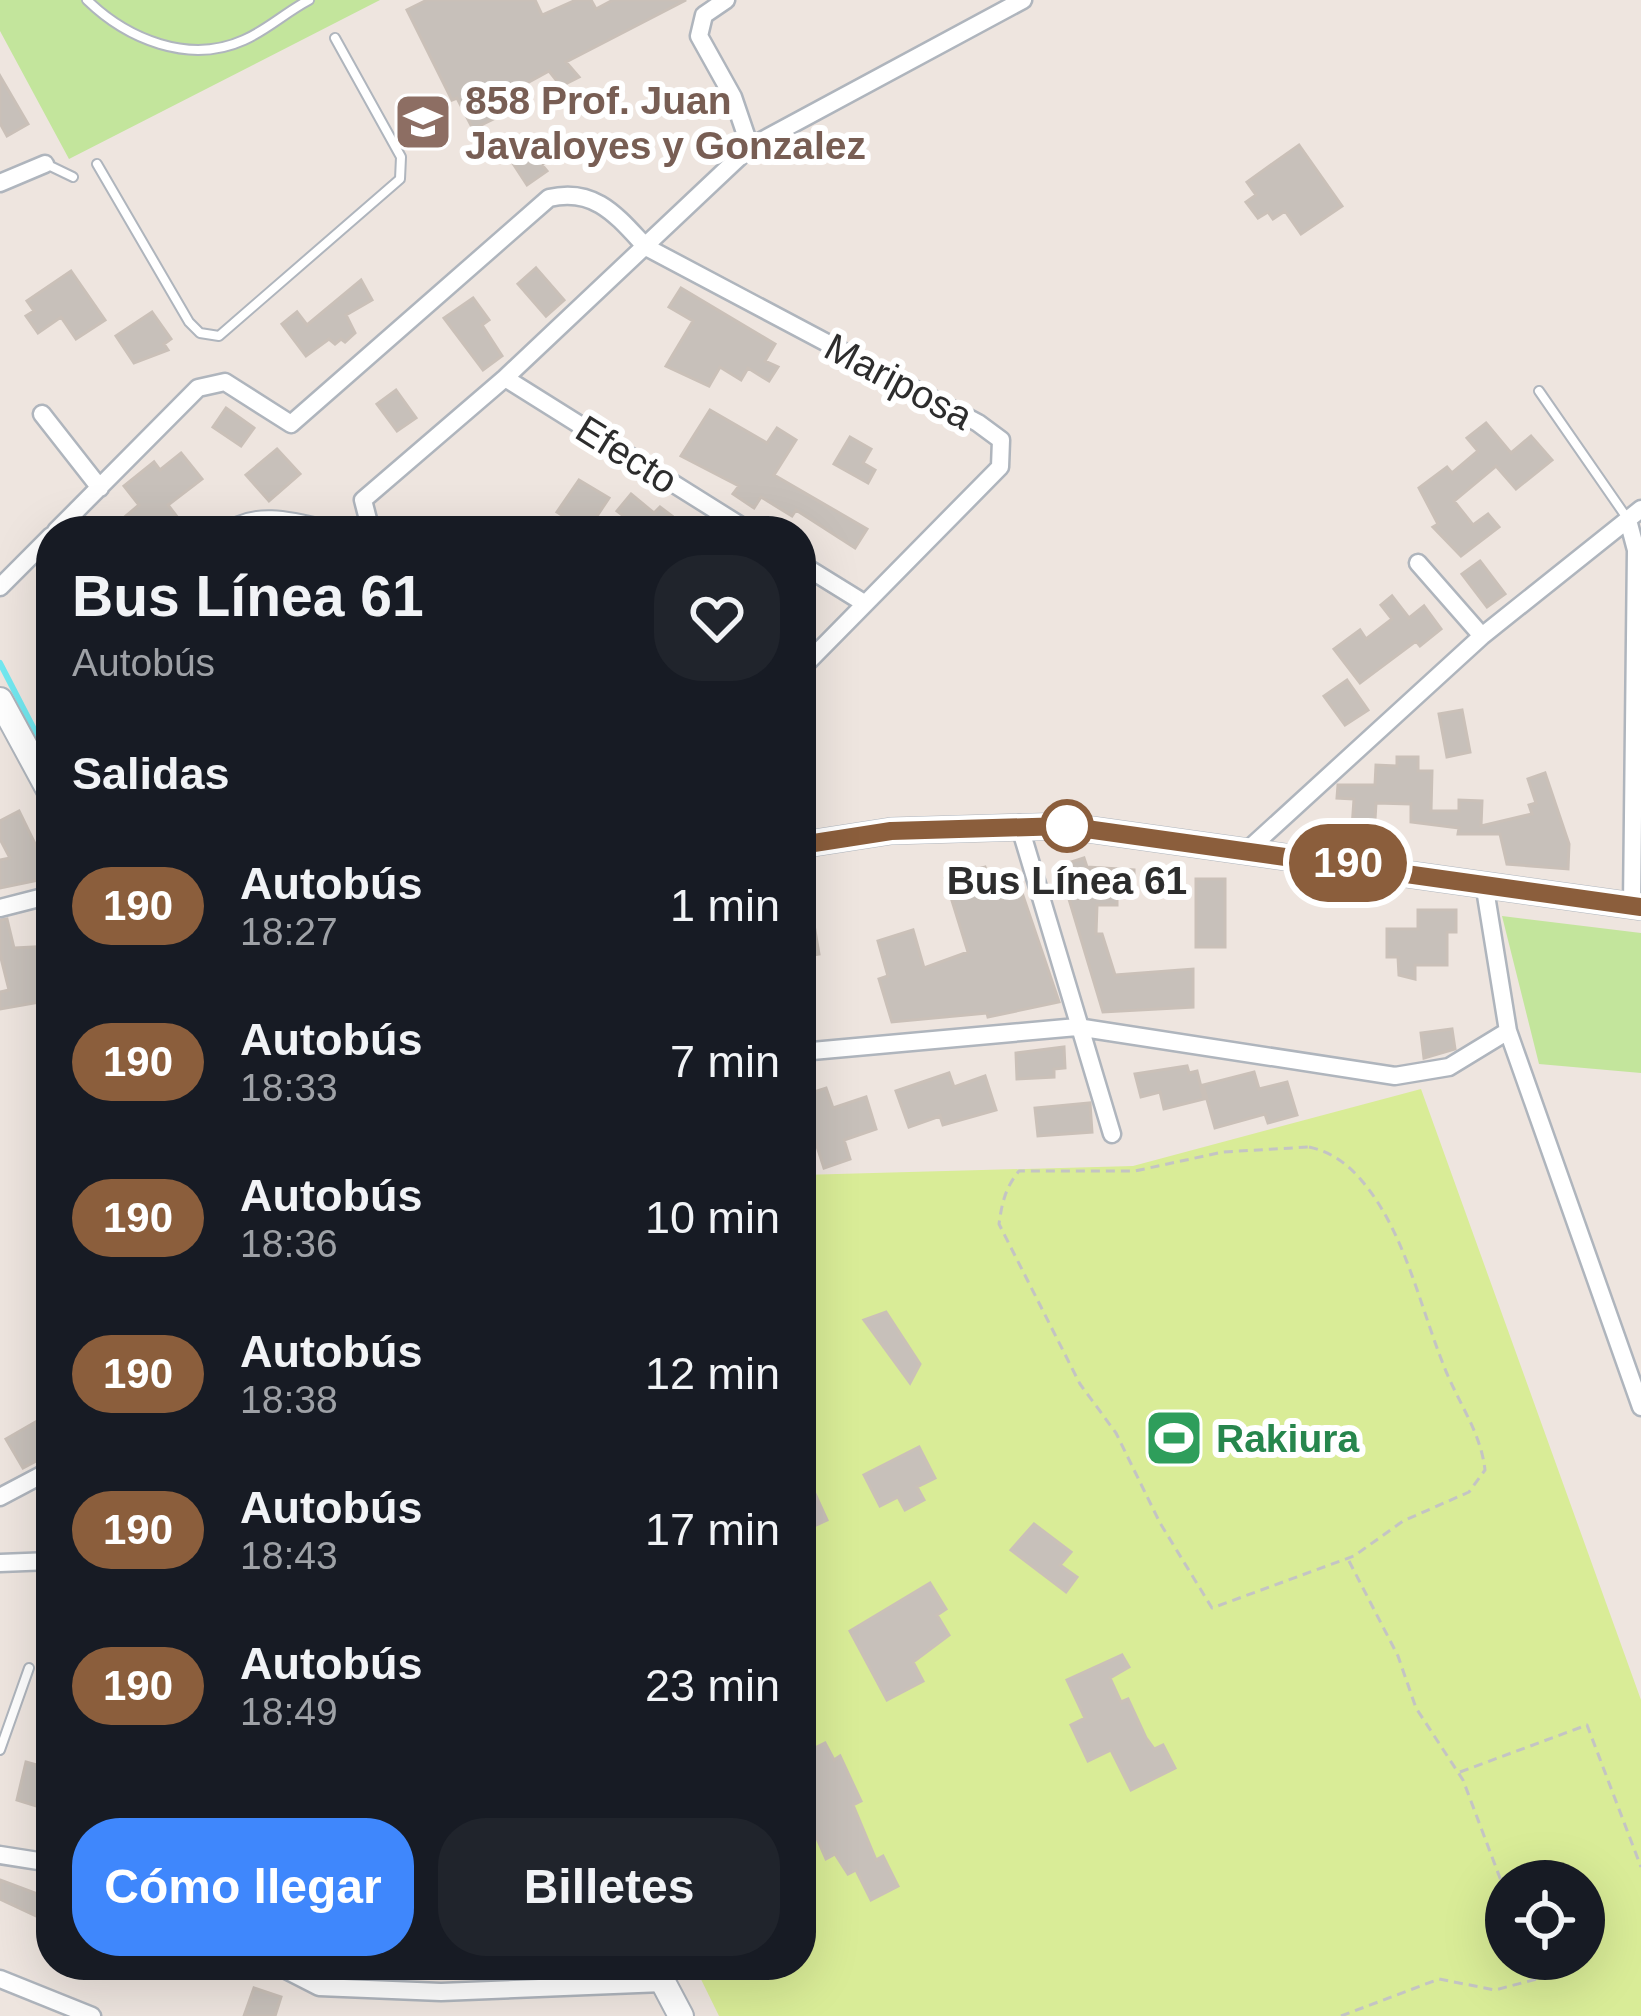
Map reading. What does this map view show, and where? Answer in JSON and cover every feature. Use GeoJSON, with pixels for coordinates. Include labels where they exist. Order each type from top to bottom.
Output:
{"type":"FeatureCollection","features":[{"type":"Feature","properties":{"kind":"street"},"geometry":{"type":"LineString","coordinates":[[726,0],[704,15],[699,36],[733,97],[750,147]]}},
{"type":"Feature","properties":{"kind":"street"},"geometry":{"type":"LineString","coordinates":[[367,516],[363,500],[505,378],[750,147],[1024,0]]}},
{"type":"Feature","properties":{"kind":"street"},"geometry":{"type":"LineString","coordinates":[[0,183],[45,164]]}},
{"type":"Feature","properties":{"kind":"street"},"geometry":{"type":"LineString","coordinates":[[72,516],[199,388],[211,382],[239,389],[291,424],[549,198],[584,194],[609,208],[646,247]]}},
{"type":"Feature","properties":{"kind":"street","name":"Mariposa"},"geometry":{"type":"LineString","coordinates":[[646,247],[978,423],[1000,440],[1000,467],[816,653]]}},
{"type":"Feature","properties":{"kind":"street","name":"Efecto"},"geometry":{"type":"LineString","coordinates":[[505,378],[725,516]]}},
{"type":"Feature","properties":{"kind":"street"},"geometry":{"type":"LineString","coordinates":[[42,414],[100,488]]}},
{"type":"Feature","properties":{"kind":"street"},"geometry":{"type":"LineString","coordinates":[[816,843],[891,831],[1019,824],[1115,830],[1636,906],[1638,553],[1634,514]]}},
{"type":"Feature","properties":{"kind":"street"},"geometry":{"type":"LineString","coordinates":[[1250,848],[1482,636],[1634,514]]}},
{"type":"Feature","properties":{"kind":"street"},"geometry":{"type":"LineString","coordinates":[[0,587],[36,552]]}},
{"type":"Feature","properties":{"kind":"street"},"geometry":{"type":"LineString","coordinates":[[1418,562],[1482,636]]}},
{"type":"Feature","properties":{"kind":"street"},"geometry":{"type":"LineString","coordinates":[[816,573],[864,603]]}},
{"type":"Feature","properties":{"kind":"street"},"geometry":{"type":"LineString","coordinates":[[0,700],[36,766]]}},
{"type":"Feature","properties":{"kind":"street"},"geometry":{"type":"LineString","coordinates":[[1019,824],[1112,1135]]}},
{"type":"Feature","properties":{"kind":"street"},"geometry":{"type":"LineString","coordinates":[[1484,883],[1508,1031],[1641,1406]]}},
{"type":"Feature","properties":{"kind":"street"},"geometry":{"type":"LineString","coordinates":[[0,908],[36,899]]}},
{"type":"Feature","properties":{"kind":"street"},"geometry":{"type":"LineString","coordinates":[[816,1051],[1077,1027],[1395,1076],[1449,1067],[1508,1031]]}},
{"type":"Feature","properties":{"kind":"street"},"geometry":{"type":"LineString","coordinates":[[0,1497],[36,1478]]}},
{"type":"Feature","properties":{"kind":"street"},"geometry":{"type":"LineString","coordinates":[[0,1563],[36,1562]]}},
{"type":"Feature","properties":{"kind":"street"},"geometry":{"type":"LineString","coordinates":[[0,1855],[36,1861]]}},
{"type":"Feature","properties":{"kind":"street"},"geometry":{"type":"LineString","coordinates":[[0,1979],[92,2016]]}},
{"type":"Feature","properties":{"kind":"street"},"geometry":{"type":"LineString","coordinates":[[298,1980],[338,1988],[441,1992],[586,1980]]}},
{"type":"Feature","properties":{"kind":"street"},"geometry":{"type":"LineString","coordinates":[[661,1980],[681,2016]]}},
{"type":"Feature","properties":{"kind":"lane"},"geometry":{"type":"LineString","coordinates":[[87,0],[134,37],[208,49],[240,43],[309,0]]}},
{"type":"Feature","properties":{"kind":"lane"},"geometry":{"type":"LineString","coordinates":[[284,0],[289,10]]}},
{"type":"Feature","properties":{"kind":"lane"},"geometry":{"type":"LineString","coordinates":[[97,164],[189,322],[200,333],[219,336],[400,179],[401,157],[335,38]]}},
{"type":"Feature","properties":{"kind":"lane"},"geometry":{"type":"LineString","coordinates":[[45,164],[73,177]]}},
{"type":"Feature","properties":{"kind":"lane"},"geometry":{"type":"LineString","coordinates":[[1539,391],[1634,514]]}},
{"type":"Feature","properties":{"kind":"lane"},"geometry":{"type":"LineString","coordinates":[[0,1750],[29,1668]]}},
{"type":"Feature","properties":{"kind":"path"},"geometry":{"type":"LineString","coordinates":[[1309,1147],[1331,1152],[1363,1182],[1414,1284],[1448,1375],[1482,1446],[1485,1470],[1469,1492],[1403,1521],[1348,1559],[1212,1608],[1199,1594],[1116,1433],[1080,1384],[999,1224],[1006,1186],[1018,1171],[1135,1171],[1223,1152],[1309,1147]]}},
{"type":"Feature","properties":{"kind":"path"},"geometry":{"type":"LineString","coordinates":[[1348,1559],[1397,1656],[1415,1708],[1459,1772],[1493,1860]]}},
{"type":"Feature","properties":{"kind":"path"},"geometry":{"type":"LineString","coordinates":[[1459,1772],[1587,1725],[1641,1867]]}},
{"type":"Feature","properties":{"kind":"path"},"geometry":{"type":"LineString","coordinates":[[1341,2016],[1439,1979],[1495,1990],[1533,1980]]}},
{"type":"Feature","properties":{"kind":"green space"},"geometry":{"type":"Polygon","coordinates":[[[0,0],[380,0],[69,159],[0,31],[0,0]]]}},
{"type":"Feature","properties":{"kind":"green space"},"geometry":{"type":"Polygon","coordinates":[[[1502,916],[1641,933],[1641,1073],[1539,1064],[1502,916]]]}},
{"type":"Feature","properties":{"kind":"green space","name":"Rakiura"},"geometry":{"type":"Polygon","coordinates":[[[1421,1089],[1641,1700],[1641,2016],[719,2016],[701,1980],[816,1980],[816,1175],[1133,1166],[1421,1089]]]}},
{"type":"Feature","properties":{"kind":"building"},"geometry":{"type":"Polygon","coordinates":[[[427,0],[535,0],[542,15],[576,0],[591,0],[596,9],[613,0],[686,0],[566,62],[579,77],[561,86],[549,71],[509,93],[516,108],[473,129],[457,98],[452,100],[407,10],[427,0]]]}},
{"type":"Feature","properties":{"kind":"building"},"geometry":{"type":"Polygon","coordinates":[[[0,76],[28,124],[7,136],[0,123],[0,76]]]}},
{"type":"Feature","properties":{"kind":"building"},"geometry":{"type":"Polygon","coordinates":[[[523,135],[528,143],[533,140],[547,161],[542,165],[547,171],[527,185],[503,148],[523,135]]]}},
{"type":"Feature","properties":{"kind":"building"},"geometry":{"type":"Polygon","coordinates":[[[1299,145],[1342,206],[1301,234],[1285,211],[1273,219],[1268,212],[1258,218],[1246,202],[1256,195],[1247,182],[1299,145]]]}},
{"type":"Feature","properties":{"kind":"building"},"geometry":{"type":"Polygon","coordinates":[[[536,268],[564,300],[546,316],[518,284],[536,268]]]}},
{"type":"Feature","properties":{"kind":"building"},"geometry":{"type":"Polygon","coordinates":[[[71,271],[105,320],[76,339],[61,317],[38,333],[26,316],[34,311],[27,301],[71,271]]]}},
{"type":"Feature","properties":{"kind":"building"},"geometry":{"type":"Polygon","coordinates":[[[361,280],[372,300],[346,315],[355,333],[345,342],[341,339],[335,344],[329,339],[306,356],[282,324],[297,312],[307,325],[361,280]]]}},
{"type":"Feature","properties":{"kind":"building"},"geometry":{"type":"Polygon","coordinates":[[[681,288],[775,344],[765,361],[778,367],[769,381],[748,368],[741,380],[720,367],[709,386],[666,366],[693,321],[669,307],[681,288]]]}},
{"type":"Feature","properties":{"kind":"building"},"geometry":{"type":"Polygon","coordinates":[[[473,298],[489,320],[482,325],[502,356],[483,370],[444,318],[473,298]]]}},
{"type":"Feature","properties":{"kind":"building"},"geometry":{"type":"Polygon","coordinates":[[[152,312],[171,339],[164,344],[168,350],[134,363],[116,336],[152,312]]]}},
{"type":"Feature","properties":{"kind":"building"},"geometry":{"type":"Polygon","coordinates":[[[396,390],[416,418],[397,431],[377,404],[396,390]]]}},
{"type":"Feature","properties":{"kind":"building"},"geometry":{"type":"Polygon","coordinates":[[[226,408],[254,428],[241,446],[213,427],[226,408]]]}},
{"type":"Feature","properties":{"kind":"building"},"geometry":{"type":"Polygon","coordinates":[[[710,410],[767,443],[777,428],[796,440],[774,475],[867,529],[855,548],[816,523],[816,516],[796,510],[792,516],[761,497],[754,508],[733,494],[739,486],[681,456],[710,410]]]}},
{"type":"Feature","properties":{"kind":"building"},"geometry":{"type":"Polygon","coordinates":[[[1486,423],[1511,453],[1531,436],[1552,460],[1516,489],[1496,466],[1454,501],[1473,525],[1488,514],[1499,527],[1461,556],[1433,527],[1438,524],[1419,488],[1447,467],[1452,473],[1478,451],[1467,438],[1486,423]]]}},
{"type":"Feature","properties":{"kind":"building"},"geometry":{"type":"Polygon","coordinates":[[[850,437],[871,449],[863,463],[875,470],[868,483],[834,464],[850,437]]]}},
{"type":"Feature","properties":{"kind":"building"},"geometry":{"type":"Polygon","coordinates":[[[277,449],[300,474],[269,501],[246,475],[277,449]]]}},
{"type":"Feature","properties":{"kind":"building"},"geometry":{"type":"Polygon","coordinates":[[[181,453],[202,479],[168,505],[176,516],[126,516],[139,505],[124,486],[154,462],[160,470],[181,453]]]}},
{"type":"Feature","properties":{"kind":"building"},"geometry":{"type":"Polygon","coordinates":[[[579,480],[609,498],[597,516],[557,512],[579,480]]]}},
{"type":"Feature","properties":{"kind":"building"},"geometry":{"type":"Polygon","coordinates":[[[631,494],[654,513],[660,507],[672,516],[624,516],[617,511],[631,494]]]}},
{"type":"Feature","properties":{"kind":"building"},"geometry":{"type":"Polygon","coordinates":[[[1480,561],[1505,594],[1487,607],[1462,574],[1480,561]]]}},
{"type":"Feature","properties":{"kind":"building"},"geometry":{"type":"Polygon","coordinates":[[[1392,596],[1409,618],[1424,606],[1441,629],[1420,646],[1416,641],[1360,683],[1334,649],[1360,630],[1366,639],[1392,619],[1381,605],[1392,596]]]}},
{"type":"Feature","properties":{"kind":"building"},"geometry":{"type":"Polygon","coordinates":[[[1347,680],[1368,710],[1345,725],[1324,696],[1347,680]]]}},
{"type":"Feature","properties":{"kind":"building"},"geometry":{"type":"Polygon","coordinates":[[[1462,710],[1470,752],[1447,757],[1439,714],[1462,710]]]}},
{"type":"Feature","properties":{"kind":"building"},"geometry":{"type":"Polygon","coordinates":[[[1397,757],[1418,757],[1418,771],[1432,771],[1431,811],[1459,811],[1459,800],[1482,801],[1481,826],[1532,814],[1529,805],[1536,803],[1528,779],[1545,773],[1569,844],[1568,869],[1507,864],[1500,834],[1458,834],[1459,828],[1411,822],[1411,804],[1376,803],[1373,853],[1360,851],[1361,828],[1352,828],[1354,799],[1337,798],[1338,785],[1375,785],[1376,765],[1397,766],[1397,757]]]}},
{"type":"Feature","properties":{"kind":"building"},"geometry":{"type":"Polygon","coordinates":[[[19,811],[36,846],[36,880],[0,888],[0,860],[10,858],[0,839],[0,821],[19,811]]]}},
{"type":"Feature","properties":{"kind":"building"},"geometry":{"type":"Polygon","coordinates":[[[1084,858],[1087,867],[1134,870],[1134,886],[1117,886],[1117,905],[1097,905],[1096,934],[1102,934],[1115,975],[1193,969],[1193,1007],[1103,1012],[1059,866],[1084,858]]]}},
{"type":"Feature","properties":{"kind":"building"},"geometry":{"type":"Polygon","coordinates":[[[985,867],[990,883],[1016,875],[1059,1002],[988,1017],[987,1013],[892,1022],[879,979],[888,976],[878,941],[913,930],[924,968],[968,952],[945,878],[985,867]]]}},
{"type":"Feature","properties":{"kind":"building"},"geometry":{"type":"Polygon","coordinates":[[[1196,879],[1225,879],[1225,947],[1196,947],[1196,879]]]}},
{"type":"Feature","properties":{"kind":"building"},"geometry":{"type":"Polygon","coordinates":[[[1418,910],[1456,910],[1456,932],[1447,932],[1447,965],[1415,965],[1415,979],[1399,975],[1398,957],[1387,957],[1387,929],[1418,929],[1418,910]]]}},
{"type":"Feature","properties":{"kind":"building"},"geometry":{"type":"Polygon","coordinates":[[[7,919],[14,948],[36,947],[36,1003],[0,1009],[0,992],[9,990],[0,954],[0,920],[7,919]]]}},
{"type":"Feature","properties":{"kind":"building"},"geometry":{"type":"Polygon","coordinates":[[[1452,1029],[1455,1049],[1424,1058],[1421,1033],[1452,1029]]]}},
{"type":"Feature","properties":{"kind":"building"},"geometry":{"type":"Polygon","coordinates":[[[1064,1047],[1065,1068],[1054,1069],[1054,1077],[1017,1079],[1016,1053],[1064,1047]]]}},
{"type":"Feature","properties":{"kind":"building"},"geometry":{"type":"Polygon","coordinates":[[[1187,1066],[1189,1073],[1197,1071],[1204,1099],[1164,1109],[1160,1092],[1141,1097],[1135,1074],[1187,1066]]]}},
{"type":"Feature","properties":{"kind":"building"},"geometry":{"type":"Polygon","coordinates":[[[1254,1072],[1259,1089],[1287,1082],[1297,1115],[1268,1123],[1265,1114],[1215,1128],[1203,1085],[1254,1072]]]}},
{"type":"Feature","properties":{"kind":"building"},"geometry":{"type":"Polygon","coordinates":[[[949,1073],[954,1087],[985,1076],[996,1110],[943,1125],[940,1116],[909,1127],[896,1091],[949,1073]]]}},
{"type":"Feature","properties":{"kind":"building"},"geometry":{"type":"Polygon","coordinates":[[[826,1088],[833,1108],[866,1097],[876,1129],[844,1140],[850,1159],[824,1168],[816,1143],[816,1091],[826,1088]]]}},
{"type":"Feature","properties":{"kind":"building"},"geometry":{"type":"Polygon","coordinates":[[[1090,1103],[1092,1132],[1038,1136],[1035,1108],[1090,1103]]]}},
{"type":"Feature","properties":{"kind":"building"},"geometry":{"type":"Polygon","coordinates":[[[886,1312],[920,1364],[910,1383],[864,1320],[886,1312]]]}},
{"type":"Feature","properties":{"kind":"building"},"geometry":{"type":"Polygon","coordinates":[[[36,1422],[36,1461],[23,1468],[6,1439],[36,1422]]]}},
{"type":"Feature","properties":{"kind":"building"},"geometry":{"type":"Polygon","coordinates":[[[919,1447],[935,1478],[917,1487],[924,1500],[905,1510],[898,1497],[880,1506],[864,1475],[919,1447]]]}},
{"type":"Feature","properties":{"kind":"building"},"geometry":{"type":"Polygon","coordinates":[[[816,1496],[827,1520],[816,1525],[816,1496]]]}},
{"type":"Feature","properties":{"kind":"building"},"geometry":{"type":"Polygon","coordinates":[[[1034,1524],[1071,1552],[1060,1565],[1077,1577],[1066,1592],[1011,1550],[1034,1524]]]}},
{"type":"Feature","properties":{"kind":"building"},"geometry":{"type":"Polygon","coordinates":[[[930,1583],[946,1609],[937,1615],[949,1635],[913,1662],[923,1681],[887,1700],[850,1631],[930,1583]]]}},
{"type":"Feature","properties":{"kind":"building"},"geometry":{"type":"Polygon","coordinates":[[[1122,1655],[1129,1667],[1110,1678],[1121,1702],[1128,1699],[1146,1738],[1154,1749],[1163,1745],[1175,1768],[1131,1790],[1111,1750],[1088,1761],[1071,1725],[1085,1718],[1067,1680],[1122,1655]]]}},
{"type":"Feature","properties":{"kind":"building"},"geometry":{"type":"Polygon","coordinates":[[[825,1743],[834,1760],[840,1756],[861,1801],[853,1805],[876,1860],[883,1856],[898,1886],[871,1900],[856,1870],[848,1874],[835,1854],[826,1859],[816,1836],[816,1748],[825,1743]]]}},
{"type":"Feature","properties":{"kind":"building"},"geometry":{"type":"Polygon","coordinates":[[[26,1762],[36,1765],[36,1806],[17,1800],[26,1762]]]}},
{"type":"Feature","properties":{"kind":"building"},"geometry":{"type":"Polygon","coordinates":[[[0,1880],[36,1893],[36,1916],[0,1899],[0,1880]]]}},
{"type":"Feature","properties":{"kind":"building"},"geometry":{"type":"Polygon","coordinates":[[[254,1988],[281,1997],[275,2016],[244,2016],[254,1988]]]}},
{"type":"Feature","properties":{"kind":"waterway"},"geometry":{"type":"LineString","coordinates":[[0,663],[36,733]]}},
{"type":"Feature","properties":{"kind":"bus line","name":"190"},"geometry":{"type":"LineString","coordinates":[[816,843],[964,826],[1065,826],[1250,848],[1641,907]]}},
{"type":"Feature","properties":{"kind":"place","name":"858 Prof. Juan Javaloyes y Gonzalez"},"geometry":{"type":"Point","coordinates":[423,122]}},
{"type":"Feature","properties":{"kind":"place","name":"Bus Línea 61"},"geometry":{"type":"Point","coordinates":[1067,826]}},
{"type":"Feature","properties":{"kind":"place","name":"Rakiura"},"geometry":{"type":"Point","coordinates":[1174,1438]}}]}
